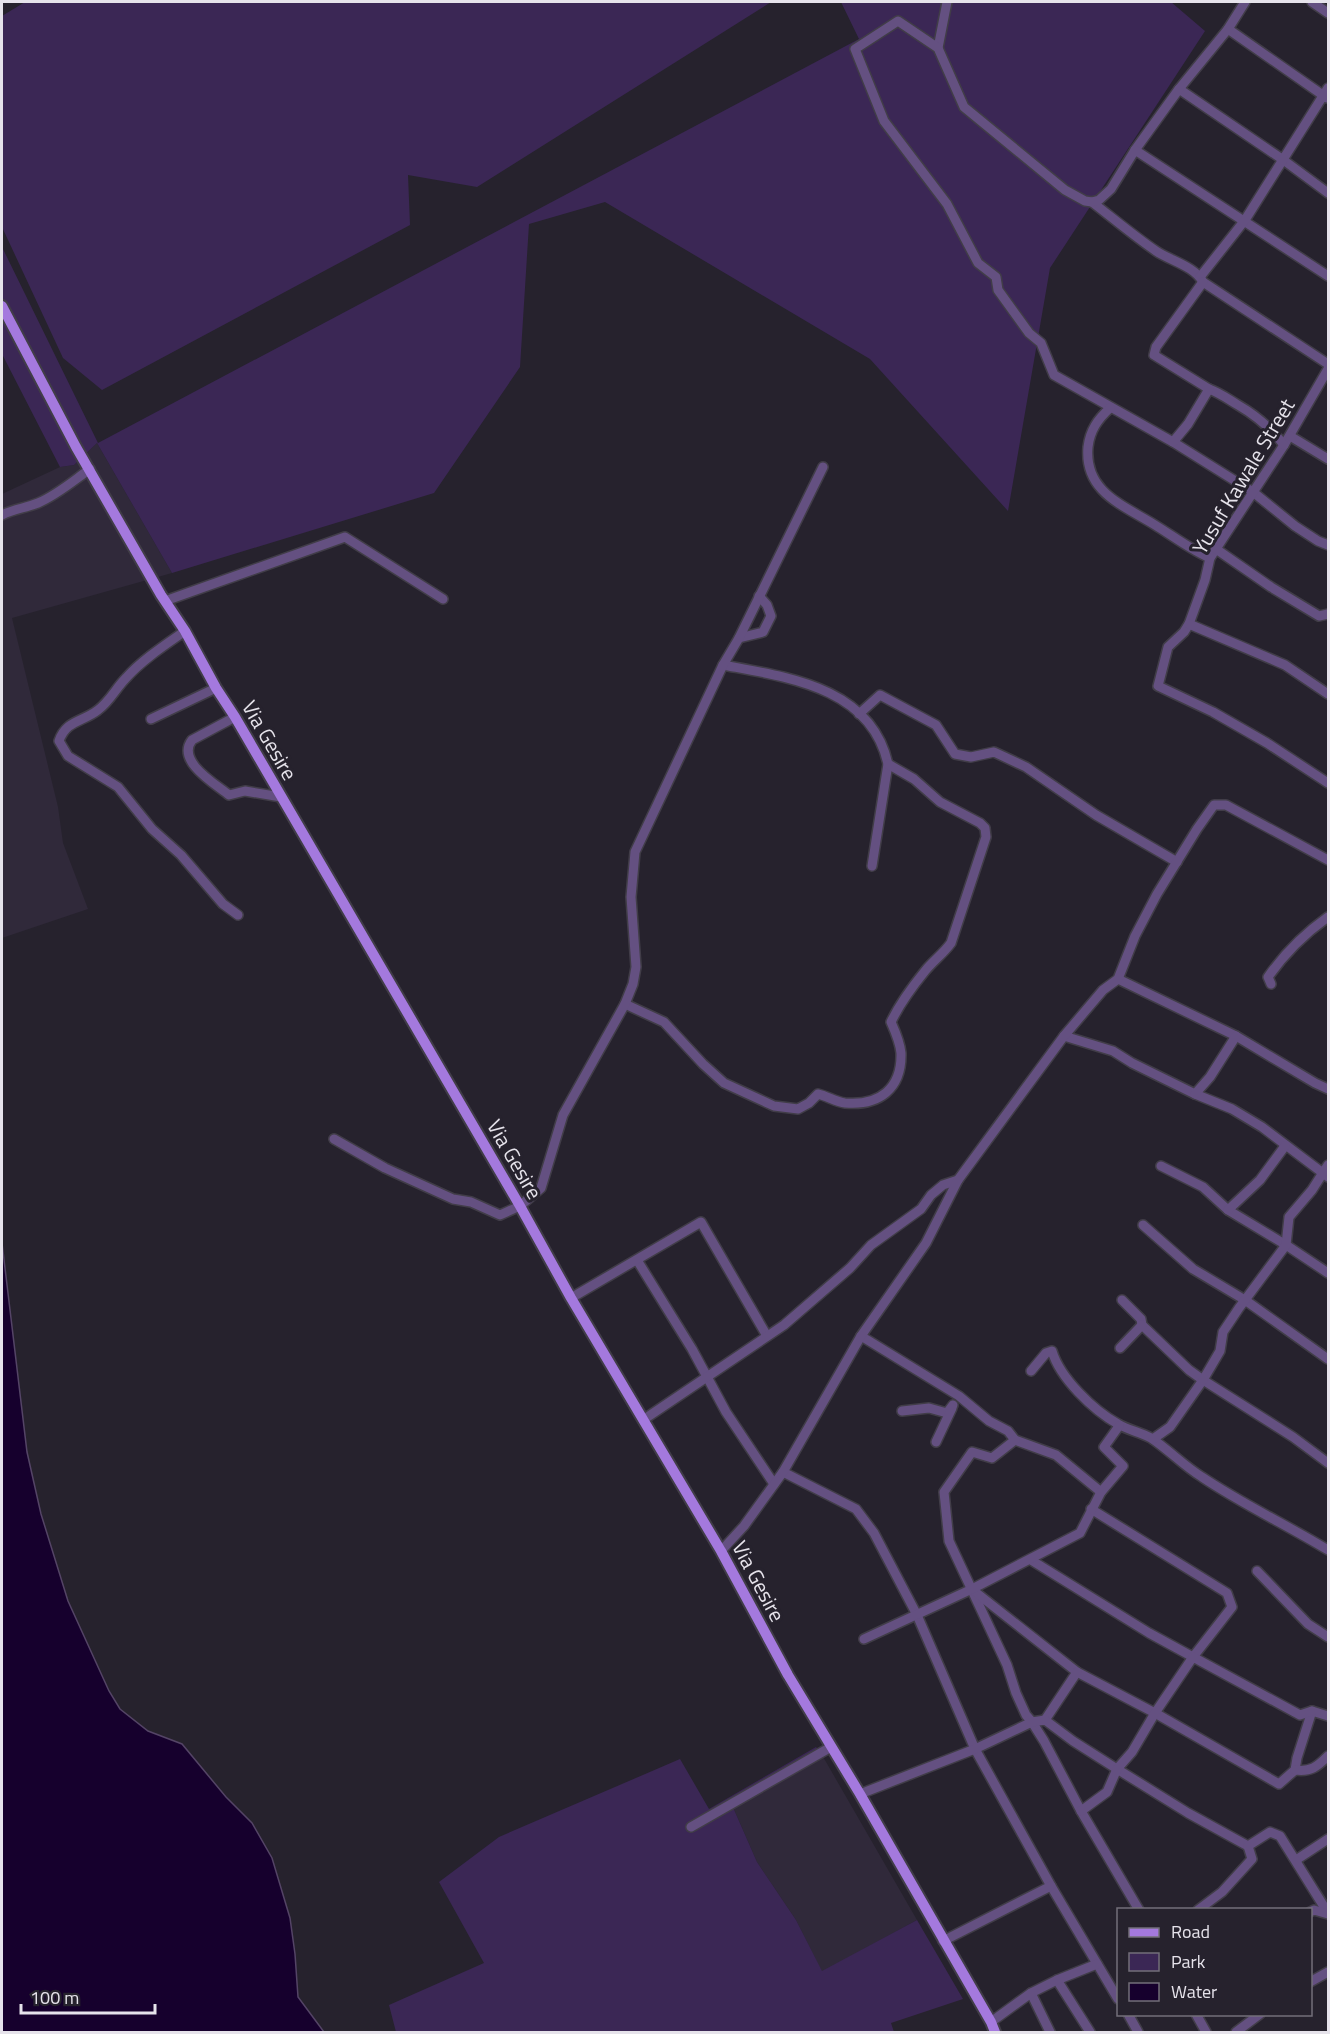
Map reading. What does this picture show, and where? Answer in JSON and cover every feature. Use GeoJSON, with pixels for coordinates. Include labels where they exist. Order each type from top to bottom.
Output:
{"type":"FeatureCollection","features":[{"type":"Feature","properties":{"kind":"main road","name":"Via Gesire"},"geometry":{"type":"LineString","coordinates":[[2,306],[40,382],[165,601],[235,717],[721,1551],[788,1675],[860,1794],[991,2029]]}},
{"type":"Feature","properties":{"kind":"street"},"geometry":{"type":"LineString","coordinates":[[938,48],[947,2]]}},
{"type":"Feature","properties":{"kind":"street"},"geometry":{"type":"LineString","coordinates":[[1245,2],[1228,29],[1179,89],[1135,150],[1111,189],[1099,200],[1092,202],[1085,201],[1065,190],[964,106],[938,48],[898,21],[855,49],[884,121],[946,204],[978,263],[996,277],[998,290],[1029,333],[1041,344],[1054,375],[1173,442],[1253,492],[1318,541],[1329,545]]}},
{"type":"Feature","properties":{"kind":"street"},"geometry":{"type":"LineString","coordinates":[[1312,2],[1329,13]]}},
{"type":"Feature","properties":{"kind":"street"},"geometry":{"type":"LineString","coordinates":[[1228,29],[1327,95],[1282,159],[1245,220],[1156,347],[1154,355],[1209,389],[1249,410],[1273,430],[1284,445]]}},
{"type":"Feature","properties":{"kind":"street"},"geometry":{"type":"LineString","coordinates":[[1179,89],[1329,193]]}},
{"type":"Feature","properties":{"kind":"street"},"geometry":{"type":"LineString","coordinates":[[1135,150],[1329,276]]}},
{"type":"Feature","properties":{"kind":"street"},"geometry":{"type":"LineString","coordinates":[[1092,202],[1158,253],[1174,260],[1329,366]]}},
{"type":"Feature","properties":{"kind":"street","name":"Yusuf Kawale Street"},"geometry":{"type":"LineString","coordinates":[[1329,366],[1290,436],[1210,558],[1205,580],[1189,624],[1184,632],[1167,647],[1158,686],[1213,712],[1267,742],[1329,783]]}},
{"type":"Feature","properties":{"kind":"street"},"geometry":{"type":"LineString","coordinates":[[1173,442],[1188,424],[1209,389]]}},
{"type":"Feature","properties":{"kind":"street"},"geometry":{"type":"LineString","coordinates":[[1110,408],[1099,418],[1092,430],[1087,459],[1091,474],[1101,490],[1123,507],[1210,558]]}},
{"type":"Feature","properties":{"kind":"street"},"geometry":{"type":"LineString","coordinates":[[1290,436],[1329,459]]}},
{"type":"Feature","properties":{"kind":"street"},"geometry":{"type":"LineString","coordinates":[[334,1138],[385,1168],[453,1199],[471,1202],[500,1215],[520,1206],[541,1188],[563,1115],[625,1004],[633,984],[636,967],[631,897],[635,852],[723,665],[739,638],[823,467]]}},
{"type":"Feature","properties":{"kind":"street"},"geometry":{"type":"LineString","coordinates":[[2,515],[37,503],[58,492],[90,469]]}},
{"type":"Feature","properties":{"kind":"street"},"geometry":{"type":"LineString","coordinates":[[165,601],[345,537],[443,599]]}},
{"type":"Feature","properties":{"kind":"street"},"geometry":{"type":"LineString","coordinates":[[1216,549],[1271,587],[1320,616],[1329,614]]}},
{"type":"Feature","properties":{"kind":"street"},"geometry":{"type":"LineString","coordinates":[[739,638],[763,632],[771,616],[767,605],[759,596]]}},
{"type":"Feature","properties":{"kind":"street"},"geometry":{"type":"LineString","coordinates":[[1189,624],[1285,665],[1329,694]]}},
{"type":"Feature","properties":{"kind":"street"},"geometry":{"type":"LineString","coordinates":[[184,631],[134,670],[96,712],[70,724],[63,731],[59,741],[68,756],[118,787],[152,829],[181,855],[223,904],[238,915]]}},
{"type":"Feature","properties":{"kind":"street"},"geometry":{"type":"LineString","coordinates":[[723,665],[787,677],[840,698],[866,719],[877,733],[886,752],[888,764],[872,866]]}},
{"type":"Feature","properties":{"kind":"street"},"geometry":{"type":"LineString","coordinates":[[151,719],[216,688]]}},
{"type":"Feature","properties":{"kind":"street"},"geometry":{"type":"LineString","coordinates":[[859,714],[880,695],[936,725],[955,754],[971,757],[994,752],[1026,767],[1096,815],[1177,862]]}},
{"type":"Feature","properties":{"kind":"street"},"geometry":{"type":"LineString","coordinates":[[235,717],[192,740],[187,753],[190,761],[229,795],[245,791],[281,797]]}},
{"type":"Feature","properties":{"kind":"street"},"geometry":{"type":"LineString","coordinates":[[625,1004],[664,1022],[724,1083],[774,1106],[798,1109],[818,1094],[843,1103],[867,1102],[885,1095],[894,1085],[899,1071],[901,1052],[891,1022],[903,998],[951,943],[986,837],[985,828],[980,823],[940,802],[914,779],[888,764]]}},
{"type":"Feature","properties":{"kind":"street"},"geometry":{"type":"LineString","coordinates":[[721,1551],[744,1526],[783,1472],[861,1336],[926,1243],[958,1180],[1064,1036],[1103,990],[1118,979],[1135,936],[1177,862],[1214,805],[1219,803],[1226,805],[1329,860]]}},
{"type":"Feature","properties":{"kind":"street"},"geometry":{"type":"LineString","coordinates":[[1272,984],[1268,977],[1297,941],[1328,919]]}},
{"type":"Feature","properties":{"kind":"street"},"geometry":{"type":"LineString","coordinates":[[1118,979],[1236,1036],[1329,1089]]}},
{"type":"Feature","properties":{"kind":"street"},"geometry":{"type":"LineString","coordinates":[[1064,1036],[1113,1051],[1132,1063],[1195,1094],[1232,1109],[1327,1172],[1289,1217],[1286,1245],[1223,1332],[1220,1351],[1203,1380],[1170,1427],[1153,1439]]}},
{"type":"Feature","properties":{"kind":"street"},"geometry":{"type":"LineString","coordinates":[[1195,1094],[1210,1077],[1236,1036]]}},
{"type":"Feature","properties":{"kind":"street"},"geometry":{"type":"LineString","coordinates":[[1228,1210],[1260,1180],[1285,1146]]}},
{"type":"Feature","properties":{"kind":"street"},"geometry":{"type":"LineString","coordinates":[[1161,1166],[1203,1187],[1228,1210],[1329,1273]]}},
{"type":"Feature","properties":{"kind":"street"},"geometry":{"type":"LineString","coordinates":[[643,1420],[784,1325],[842,1275],[871,1245],[921,1209],[931,1195],[943,1185],[958,1180]]}},
{"type":"Feature","properties":{"kind":"street"},"geometry":{"type":"LineString","coordinates":[[572,1298],[701,1221],[767,1335]]}},
{"type":"Feature","properties":{"kind":"street"},"geometry":{"type":"LineString","coordinates":[[1143,1225],[1193,1269],[1245,1300],[1329,1359]]}},
{"type":"Feature","properties":{"kind":"street"},"geometry":{"type":"LineString","coordinates":[[637,1260],[667,1306],[726,1412],[774,1484]]}},
{"type":"Feature","properties":{"kind":"street"},"geometry":{"type":"LineString","coordinates":[[1122,1300],[1141,1318],[1142,1325],[1189,1370],[1329,1462]]}},
{"type":"Feature","properties":{"kind":"street"},"geometry":{"type":"LineString","coordinates":[[1120,1348],[1142,1325]]}},
{"type":"Feature","properties":{"kind":"street"},"geometry":{"type":"LineString","coordinates":[[861,1336],[956,1400],[1008,1431],[1015,1440],[1056,1455],[1101,1492]]}},
{"type":"Feature","properties":{"kind":"street"},"geometry":{"type":"LineString","coordinates":[[1031,1371],[1046,1353],[1052,1351],[1056,1364],[1092,1407],[1119,1426],[1140,1432],[1153,1439],[1201,1477],[1287,1528],[1326,1548],[1329,1538]]}},
{"type":"Feature","properties":{"kind":"street"},"geometry":{"type":"LineString","coordinates":[[902,1411],[929,1408],[947,1413],[956,1400]]}},
{"type":"Feature","properties":{"kind":"street"},"geometry":{"type":"LineString","coordinates":[[936,1442],[956,1400]]}},
{"type":"Feature","properties":{"kind":"street"},"geometry":{"type":"LineString","coordinates":[[864,1639],[972,1589],[1080,1533],[1101,1492],[1124,1466],[1104,1447],[1119,1426]]}},
{"type":"Feature","properties":{"kind":"street"},"geometry":{"type":"LineString","coordinates":[[1015,1440],[992,1458],[972,1452],[944,1492],[949,1541],[1007,1665],[1026,1715],[1138,1908]]}},
{"type":"Feature","properties":{"kind":"street"},"geometry":{"type":"LineString","coordinates":[[783,1472],[856,1509],[874,1533],[917,1615],[975,1749],[1051,1886],[1117,1997]]}},
{"type":"Feature","properties":{"kind":"street"},"geometry":{"type":"LineString","coordinates":[[1081,1811],[1107,1792],[1118,1769],[1132,1752],[1155,1713],[1193,1657],[1232,1607],[1227,1593],[1091,1509]]}},
{"type":"Feature","properties":{"kind":"street"},"geometry":{"type":"LineString","coordinates":[[1031,1560],[1149,1633],[1299,1715],[1312,1711],[1329,1716]]}},
{"type":"Feature","properties":{"kind":"street"},"geometry":{"type":"LineString","coordinates":[[1257,1571],[1308,1624],[1329,1637]]}},
{"type":"Feature","properties":{"kind":"street"},"geometry":{"type":"LineString","coordinates":[[972,1589],[1077,1672],[1155,1713],[1279,1784],[1295,1770],[1312,1711]]}},
{"type":"Feature","properties":{"kind":"street"},"geometry":{"type":"LineString","coordinates":[[1046,1720],[1077,1672]]}},
{"type":"Feature","properties":{"kind":"street"},"geometry":{"type":"LineString","coordinates":[[860,1794],[975,1749],[1032,1722],[1046,1720],[1073,1741],[1188,1813],[1248,1846],[1252,1859],[1222,1892],[1201,1908]]}},
{"type":"Feature","properties":{"kind":"street"},"geometry":{"type":"LineString","coordinates":[[691,1827],[831,1747]]}},
{"type":"Feature","properties":{"kind":"street"},"geometry":{"type":"LineString","coordinates":[[1295,1770],[1306,1772],[1329,1756]]}},
{"type":"Feature","properties":{"kind":"street"},"geometry":{"type":"LineString","coordinates":[[1248,1846],[1270,1832],[1280,1836],[1329,1913]]}},
{"type":"Feature","properties":{"kind":"street"},"geometry":{"type":"LineString","coordinates":[[1296,1860],[1329,1839]]}},
{"type":"Feature","properties":{"kind":"street"},"geometry":{"type":"LineString","coordinates":[[943,1941],[1051,1886]]}},
{"type":"Feature","properties":{"kind":"street"},"geometry":{"type":"LineString","coordinates":[[1312,1911],[1329,1913]]}},
{"type":"Feature","properties":{"kind":"street"},"geometry":{"type":"LineString","coordinates":[[991,2029],[1031,1993],[1097,1964]]}},
{"type":"Feature","properties":{"kind":"street"},"geometry":{"type":"LineString","coordinates":[[1312,1981],[1329,1972]]}},
{"type":"Feature","properties":{"kind":"street"},"geometry":{"type":"LineString","coordinates":[[1057,1980],[1090,2032]]}},
{"type":"Feature","properties":{"kind":"street"},"geometry":{"type":"LineString","coordinates":[[1031,1993],[1050,2032]]}},
{"type":"Feature","properties":{"kind":"street"},"geometry":{"type":"LineString","coordinates":[[1129,2016],[1138,2032]]}},
{"type":"Feature","properties":{"kind":"street"},"geometry":{"type":"LineString","coordinates":[[1197,2016],[1206,2032]]}},
{"type":"Feature","properties":{"kind":"street"},"geometry":{"type":"LineString","coordinates":[[1236,2032],[1257,2016]]}},
{"type":"Feature","properties":{"kind":"shaded area"},"geometry":{"type":"Polygon","coordinates":[[[97,443],[172,573],[12,618],[58,807],[63,843],[88,909],[2,938],[2,494],[60,467],[74,465],[97,443]]]}},
{"type":"Feature","properties":{"kind":"shaded area"},"geometry":{"type":"Polygon","coordinates":[[[822,1755],[917,1920],[822,1972],[796,1920],[757,1862],[732,1805],[822,1755]]]}},
{"type":"Feature","properties":{"kind":"green space"},"geometry":{"type":"Polygon","coordinates":[[[25,2],[771,2],[477,187],[408,175],[410,225],[102,390],[63,358],[2,227],[2,16],[25,2]]]}},
{"type":"Feature","properties":{"kind":"green space"},"geometry":{"type":"Polygon","coordinates":[[[841,2],[1171,2],[1205,31],[1050,268],[1008,511],[870,359],[605,202],[529,224],[520,367],[434,493],[172,573],[97,443],[74,465],[60,467],[2,354],[2,247],[98,443],[859,39],[841,2]]]}},
{"type":"Feature","properties":{"kind":"green space"},"geometry":{"type":"Polygon","coordinates":[[[816,1747],[822,1755],[732,1805],[757,1862],[796,1920],[822,1971],[917,1920],[963,1999],[891,2023],[894,2032],[396,2032],[389,2005],[484,1963],[439,1882],[499,1837],[680,1759],[709,1809],[816,1747]]]}},
{"type":"Feature","properties":{"kind":"water"},"geometry":{"type":"Polygon","coordinates":[[[2,1243],[27,1452],[41,1514],[68,1601],[109,1691],[120,1709],[148,1731],[182,1744],[226,1797],[252,1823],[272,1858],[290,1918],[298,1997],[324,2032],[2,2032],[2,1243]]]}}]}
